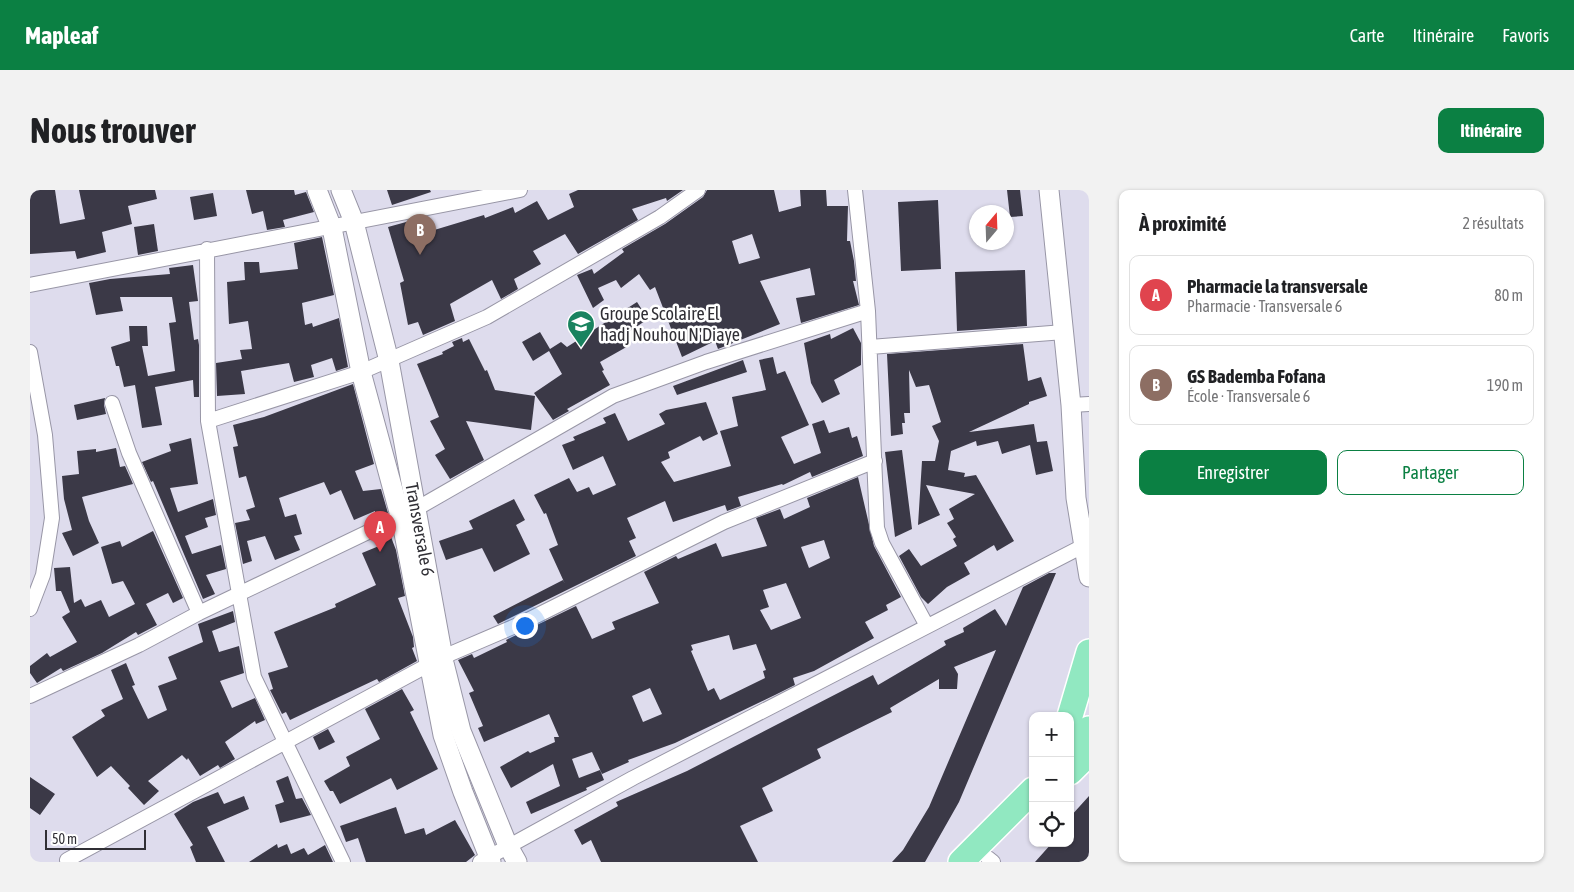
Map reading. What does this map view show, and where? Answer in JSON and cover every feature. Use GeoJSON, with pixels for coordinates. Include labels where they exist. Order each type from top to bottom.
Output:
{"type":"FeatureCollection","features":[{"type":"Feature","properties":{"kind":"highway"},"geometry":{"type":"LineString","coordinates":[[1071,712],[1089,652]]}},
{"type":"Feature","properties":{"kind":"highway"},"geometry":{"type":"LineString","coordinates":[[1074,745],[1089,729]]}},
{"type":"Feature","properties":{"kind":"highway"},"geometry":{"type":"LineString","coordinates":[[1074,768],[1089,753]]}},
{"type":"Feature","properties":{"kind":"highway"},"geometry":{"type":"LineString","coordinates":[[961,862],[1029,794]]}},
{"type":"Feature","properties":{"kind":"highway"},"geometry":{"type":"LineString","coordinates":[[988,861],[1029,814]]}},
{"type":"Feature","properties":{"kind":"main road","name":"Transversale 6"},"geometry":{"type":"LineString","coordinates":[[317,190],[332,228],[361,372],[408,513]]}},
{"type":"Feature","properties":{"kind":"main road","name":"Transversale 6"},"geometry":{"type":"LineString","coordinates":[[342,190],[354,222],[389,361],[408,513],[435,661],[443,735],[486,860]]}},
{"type":"Feature","properties":{"kind":"main road"},"geometry":{"type":"LineString","coordinates":[[1049,190],[1064,332],[1080,405],[1076,498],[1087,544],[1089,577]]}},
{"type":"Feature","properties":{"kind":"main road","name":"Transversale 6"},"geometry":{"type":"LineString","coordinates":[[435,661],[461,731],[512,854]]}},
{"type":"Feature","properties":{"kind":"street"},"geometry":{"type":"LineString","coordinates":[[30,285],[207,249],[332,228],[354,222],[520,190]]}},
{"type":"Feature","properties":{"kind":"street"},"geometry":{"type":"LineString","coordinates":[[208,421],[361,372],[487,318],[660,217],[698,190]]}},
{"type":"Feature","properties":{"kind":"street"},"geometry":{"type":"LineString","coordinates":[[855,190],[868,311],[877,528],[882,543],[927,626]]}},
{"type":"Feature","properties":{"kind":"street"},"geometry":{"type":"LineString","coordinates":[[207,249],[208,421],[241,594],[254,677],[284,743],[343,862]]}},
{"type":"Feature","properties":{"kind":"street"},"geometry":{"type":"LineString","coordinates":[[30,696],[140,645],[198,613],[408,513],[613,396],[706,362],[868,311]]}},
{"type":"Feature","properties":{"kind":"street"},"geometry":{"type":"LineString","coordinates":[[870,347],[1064,332]]}},
{"type":"Feature","properties":{"kind":"street"},"geometry":{"type":"LineString","coordinates":[[30,352],[45,435],[52,518],[43,575],[30,609]]}},
{"type":"Feature","properties":{"kind":"street"},"geometry":{"type":"LineString","coordinates":[[112,403],[129,453],[198,613]]}},
{"type":"Feature","properties":{"kind":"street"},"geometry":{"type":"LineString","coordinates":[[67,860],[435,661],[520,624],[724,522],[875,461]]}},
{"type":"Feature","properties":{"kind":"street"},"geometry":{"type":"LineString","coordinates":[[486,860],[512,854],[927,626],[1087,544]]}},
{"type":"Feature","properties":{"kind":"building"},"geometry":{"type":"Polygon","coordinates":[[[30,190],[55,190],[60,224],[85,219],[79,190],[155,190],[157,199],[128,206],[132,224],[102,232],[106,252],[77,259],[75,251],[30,254],[30,190]]]}},
{"type":"Feature","properties":{"kind":"building"},"geometry":{"type":"Polygon","coordinates":[[[246,190],[294,190],[295,195],[306,192],[314,212],[283,220],[285,227],[267,230],[263,211],[252,214],[246,190]]]}},
{"type":"Feature","properties":{"kind":"building"},"geometry":{"type":"Polygon","coordinates":[[[387,190],[430,190],[431,192],[392,205],[387,190]]]}},
{"type":"Feature","properties":{"kind":"building"},"geometry":{"type":"Polygon","coordinates":[[[578,190],[683,190],[667,201],[666,198],[632,209],[638,220],[578,254],[565,234],[533,251],[541,264],[514,279],[518,289],[501,299],[492,280],[450,304],[455,321],[423,335],[418,322],[408,325],[400,283],[404,281],[388,227],[417,219],[421,234],[484,215],[485,218],[513,207],[515,213],[537,201],[548,220],[574,207],[569,194],[578,190]]]}},
{"type":"Feature","properties":{"kind":"building"},"geometry":{"type":"Polygon","coordinates":[[[707,190],[774,190],[779,212],[801,206],[800,190],[826,190],[827,206],[848,206],[847,241],[850,241],[854,261],[856,281],[853,281],[859,305],[801,323],[796,298],[815,295],[810,268],[760,281],[780,324],[718,349],[715,341],[682,357],[655,287],[650,290],[639,274],[621,288],[616,280],[598,288],[604,300],[593,308],[577,275],[592,269],[594,274],[624,252],[622,249],[665,224],[703,197],[707,190]],[[752,234],[732,241],[739,264],[760,258],[752,234]]]}},
{"type":"Feature","properties":{"kind":"building"},"geometry":{"type":"Polygon","coordinates":[[[1007,190],[1020,190],[1023,216],[1014,217],[1014,205],[1009,205],[1007,190]]]}},
{"type":"Feature","properties":{"kind":"building"},"geometry":{"type":"Polygon","coordinates":[[[213,193],[217,216],[194,220],[190,197],[213,193]]]}},
{"type":"Feature","properties":{"kind":"building"},"geometry":{"type":"Polygon","coordinates":[[[938,200],[941,269],[901,271],[898,202],[938,200]]]}},
{"type":"Feature","properties":{"kind":"building"},"geometry":{"type":"Polygon","coordinates":[[[154,224],[158,251],[138,255],[134,227],[154,224]]]}},
{"type":"Feature","properties":{"kind":"building"},"geometry":{"type":"Polygon","coordinates":[[[322,237],[334,295],[302,303],[305,325],[312,323],[313,327],[339,318],[348,367],[336,371],[332,358],[311,365],[314,377],[294,382],[289,363],[241,371],[245,394],[217,396],[216,363],[242,359],[240,350],[252,349],[248,321],[229,324],[227,282],[245,280],[244,262],[259,262],[260,273],[298,269],[294,243],[322,237]]]}},
{"type":"Feature","properties":{"kind":"building"},"geometry":{"type":"Polygon","coordinates":[[[193,265],[198,301],[189,302],[194,340],[198,339],[199,345],[199,397],[194,397],[193,380],[155,387],[162,425],[142,428],[135,385],[124,387],[119,366],[116,366],[111,347],[130,341],[129,326],[147,326],[148,346],[142,346],[148,376],[175,371],[169,323],[176,322],[172,297],[120,297],[123,311],[96,315],[89,283],[110,279],[170,274],[169,268],[193,265]]]}},
{"type":"Feature","properties":{"kind":"building"},"geometry":{"type":"Polygon","coordinates":[[[1025,270],[1027,326],[957,331],[955,272],[1025,270]]]}},
{"type":"Feature","properties":{"kind":"building"},"geometry":{"type":"Polygon","coordinates":[[[637,302],[648,319],[624,335],[630,345],[600,362],[604,370],[602,371],[610,385],[567,409],[569,411],[553,420],[534,393],[562,374],[549,351],[533,361],[522,342],[540,332],[550,349],[561,342],[567,347],[637,302]]]}},
{"type":"Feature","properties":{"kind":"building"},"geometry":{"type":"Polygon","coordinates":[[[853,328],[861,343],[861,365],[834,380],[840,394],[822,403],[811,383],[804,343],[830,334],[831,339],[853,328]]]}},
{"type":"Feature","properties":{"kind":"building"},"geometry":{"type":"Polygon","coordinates":[[[462,338],[463,342],[469,339],[485,371],[487,370],[495,390],[535,396],[531,430],[466,421],[484,460],[450,479],[435,455],[445,449],[430,421],[439,417],[417,364],[443,354],[442,352],[454,346],[452,342],[462,338]]]}},
{"type":"Feature","properties":{"kind":"building"},"geometry":{"type":"Polygon","coordinates":[[[1023,344],[1028,381],[1041,377],[1047,396],[1029,402],[1029,404],[969,432],[1034,424],[1037,442],[1047,441],[1053,471],[1036,475],[1030,445],[1002,454],[998,441],[977,446],[976,441],[951,451],[948,470],[965,473],[964,477],[976,475],[1014,541],[997,551],[994,545],[964,563],[970,574],[947,587],[928,604],[921,597],[899,556],[909,549],[921,566],[957,546],[953,539],[956,537],[947,523],[954,519],[949,509],[975,494],[926,485],[940,515],[918,525],[922,461],[935,461],[939,441],[932,426],[941,422],[929,385],[916,387],[909,370],[910,413],[904,413],[905,423],[902,423],[903,434],[891,436],[887,354],[1023,344]]]}},
{"type":"Feature","properties":{"kind":"building"},"geometry":{"type":"Polygon","coordinates":[[[773,357],[777,374],[785,371],[809,425],[781,437],[794,464],[821,453],[812,424],[824,420],[829,433],[849,427],[852,438],[857,436],[863,456],[812,477],[810,472],[783,485],[738,497],[741,506],[727,511],[725,505],[673,522],[665,501],[627,518],[636,538],[629,541],[636,556],[498,624],[493,616],[563,580],[565,584],[549,549],[558,545],[546,513],[544,514],[534,495],[569,478],[577,492],[589,487],[593,495],[616,485],[603,456],[573,470],[562,445],[575,440],[573,437],[606,423],[603,418],[615,413],[628,441],[665,424],[659,414],[666,410],[706,402],[718,434],[703,441],[700,436],[668,452],[670,458],[661,462],[674,482],[731,466],[720,431],[738,426],[732,397],[766,390],[759,360],[773,357]]]}},
{"type":"Feature","properties":{"kind":"building"},"geometry":{"type":"Polygon","coordinates":[[[743,360],[747,372],[677,395],[673,386],[743,360]]]}},
{"type":"Feature","properties":{"kind":"building"},"geometry":{"type":"Polygon","coordinates":[[[353,384],[374,464],[355,471],[363,491],[381,489],[388,513],[375,516],[375,511],[354,520],[341,490],[330,495],[324,482],[279,498],[285,517],[296,514],[302,534],[294,536],[300,550],[275,560],[265,536],[247,541],[252,561],[243,564],[235,523],[250,520],[246,510],[255,507],[246,476],[239,478],[233,447],[238,446],[233,425],[264,417],[353,384]]]}},
{"type":"Feature","properties":{"kind":"building"},"geometry":{"type":"Polygon","coordinates":[[[105,398],[106,414],[77,420],[74,405],[105,398]]]}},
{"type":"Feature","properties":{"kind":"building"},"geometry":{"type":"Polygon","coordinates":[[[191,438],[198,484],[170,488],[178,512],[213,499],[216,515],[205,518],[208,527],[185,536],[192,554],[221,545],[226,569],[206,575],[215,594],[203,599],[153,481],[151,482],[142,462],[171,451],[169,444],[191,438]]]}},
{"type":"Feature","properties":{"kind":"building"},"geometry":{"type":"Polygon","coordinates":[[[116,448],[120,467],[125,466],[133,484],[82,497],[89,521],[99,543],[73,556],[62,533],[72,530],[64,499],[62,476],[79,474],[77,451],[96,449],[96,452],[116,448]]]}},
{"type":"Feature","properties":{"kind":"building"},"geometry":{"type":"Polygon","coordinates":[[[902,450],[912,529],[895,537],[885,452],[902,450]]]}},
{"type":"Feature","properties":{"kind":"building"},"geometry":{"type":"Polygon","coordinates":[[[858,477],[874,546],[901,597],[886,605],[888,610],[865,622],[874,638],[814,671],[793,678],[795,685],[775,695],[675,743],[628,760],[629,762],[602,774],[592,752],[572,759],[579,778],[600,770],[604,780],[586,788],[587,790],[531,814],[526,802],[560,786],[553,764],[511,788],[500,767],[528,751],[530,753],[555,742],[554,737],[559,737],[549,714],[484,742],[478,728],[483,726],[469,693],[474,691],[458,660],[472,654],[474,658],[507,642],[506,640],[576,606],[592,639],[615,629],[612,622],[659,603],[644,572],[676,556],[678,559],[716,543],[722,557],[767,546],[756,518],[780,509],[784,519],[810,507],[807,498],[858,477]],[[824,540],[801,547],[809,568],[830,558],[824,540]],[[786,583],[763,590],[769,607],[760,610],[771,630],[801,618],[786,583]],[[729,635],[691,645],[693,650],[691,651],[708,691],[714,688],[720,700],[765,678],[763,671],[766,670],[756,644],[733,650],[729,635]],[[650,688],[632,696],[643,722],[662,714],[650,688]]]}},
{"type":"Feature","properties":{"kind":"building"},"geometry":{"type":"Polygon","coordinates":[[[514,499],[525,520],[516,525],[530,554],[494,572],[482,548],[446,560],[439,541],[473,529],[469,521],[514,499]]]}},
{"type":"Feature","properties":{"kind":"building"},"geometry":{"type":"Polygon","coordinates":[[[153,531],[183,598],[173,603],[168,593],[146,604],[157,625],[138,635],[136,632],[102,653],[63,671],[61,668],[37,683],[30,673],[30,666],[47,653],[50,657],[77,642],[62,617],[70,612],[61,591],[56,591],[54,568],[70,567],[74,603],[81,599],[85,607],[101,600],[109,617],[135,604],[123,581],[112,584],[101,547],[120,541],[122,547],[153,531]]]}},
{"type":"Feature","properties":{"kind":"building"},"geometry":{"type":"Polygon","coordinates":[[[391,537],[396,550],[405,596],[398,598],[413,637],[414,647],[412,648],[417,661],[379,682],[377,679],[290,720],[286,712],[282,714],[270,690],[273,689],[268,673],[288,667],[274,632],[336,607],[335,604],[376,585],[362,553],[379,546],[377,542],[391,537]]]}},
{"type":"Feature","properties":{"kind":"building"},"geometry":{"type":"Polygon","coordinates":[[[1049,573],[1056,573],[959,802],[925,862],[892,862],[903,850],[929,807],[996,650],[954,667],[958,674],[957,689],[939,689],[939,679],[890,708],[892,712],[817,749],[821,758],[762,788],[773,811],[740,826],[758,862],[601,862],[591,840],[582,845],[574,830],[618,806],[616,802],[687,771],[873,675],[878,685],[946,645],[944,641],[964,632],[963,628],[995,609],[1006,626],[1023,587],[1049,573]]]}},
{"type":"Feature","properties":{"kind":"building"},"geometry":{"type":"Polygon","coordinates":[[[233,611],[235,622],[212,631],[219,652],[239,646],[244,673],[220,681],[232,708],[255,698],[265,720],[256,724],[255,721],[225,742],[235,759],[220,768],[218,765],[200,776],[188,758],[187,760],[182,755],[148,781],[159,791],[144,805],[128,788],[130,786],[111,766],[97,777],[72,737],[105,716],[101,710],[123,699],[111,670],[126,663],[135,685],[132,686],[148,719],[167,710],[158,686],[177,679],[168,657],[203,642],[198,624],[233,611]]]}},
{"type":"Feature","properties":{"kind":"building"},"geometry":{"type":"Polygon","coordinates":[[[402,689],[414,710],[410,712],[438,769],[397,790],[391,778],[340,804],[333,791],[330,791],[324,781],[350,766],[346,757],[380,739],[365,709],[402,689]]]}},
{"type":"Feature","properties":{"kind":"building"},"geometry":{"type":"Polygon","coordinates":[[[328,729],[335,742],[319,750],[313,737],[328,729]]]}},
{"type":"Feature","properties":{"kind":"building"},"geometry":{"type":"Polygon","coordinates":[[[288,776],[296,799],[302,798],[311,815],[280,823],[275,805],[284,802],[276,781],[288,776]]]}},
{"type":"Feature","properties":{"kind":"building"},"geometry":{"type":"Polygon","coordinates":[[[30,777],[55,794],[40,815],[30,808],[30,777]]]}},
{"type":"Feature","properties":{"kind":"building"},"geometry":{"type":"Polygon","coordinates":[[[218,792],[224,804],[244,796],[249,809],[207,827],[225,862],[196,862],[190,847],[193,845],[174,814],[193,802],[218,792]]]}},
{"type":"Feature","properties":{"kind":"building"},"geometry":{"type":"Polygon","coordinates":[[[1089,796],[1089,862],[1035,862],[1048,847],[1074,847],[1074,813],[1089,796]]]}},
{"type":"Feature","properties":{"kind":"building"},"geometry":{"type":"Polygon","coordinates":[[[396,807],[405,834],[424,828],[426,835],[455,820],[475,855],[466,862],[366,862],[358,838],[346,842],[340,826],[396,807]]]}},
{"type":"Feature","properties":{"kind":"building"},"geometry":{"type":"Polygon","coordinates":[[[277,844],[278,848],[287,844],[291,854],[304,848],[308,855],[325,845],[333,862],[249,862],[277,844]]]}},
{"type":"Feature","properties":{"kind":"place","name":"GS Bademba Fofana"},"geometry":{"type":"Point","coordinates":[420,255]}},
{"type":"Feature","properties":{"kind":"place","name":"Groupe Scolaire El hadj Nouhou N'Diaye"},"geometry":{"type":"Point","coordinates":[581,348]}},
{"type":"Feature","properties":{"kind":"place","name":"Pharmacie la transversale"},"geometry":{"type":"Point","coordinates":[380,552]}}]}
